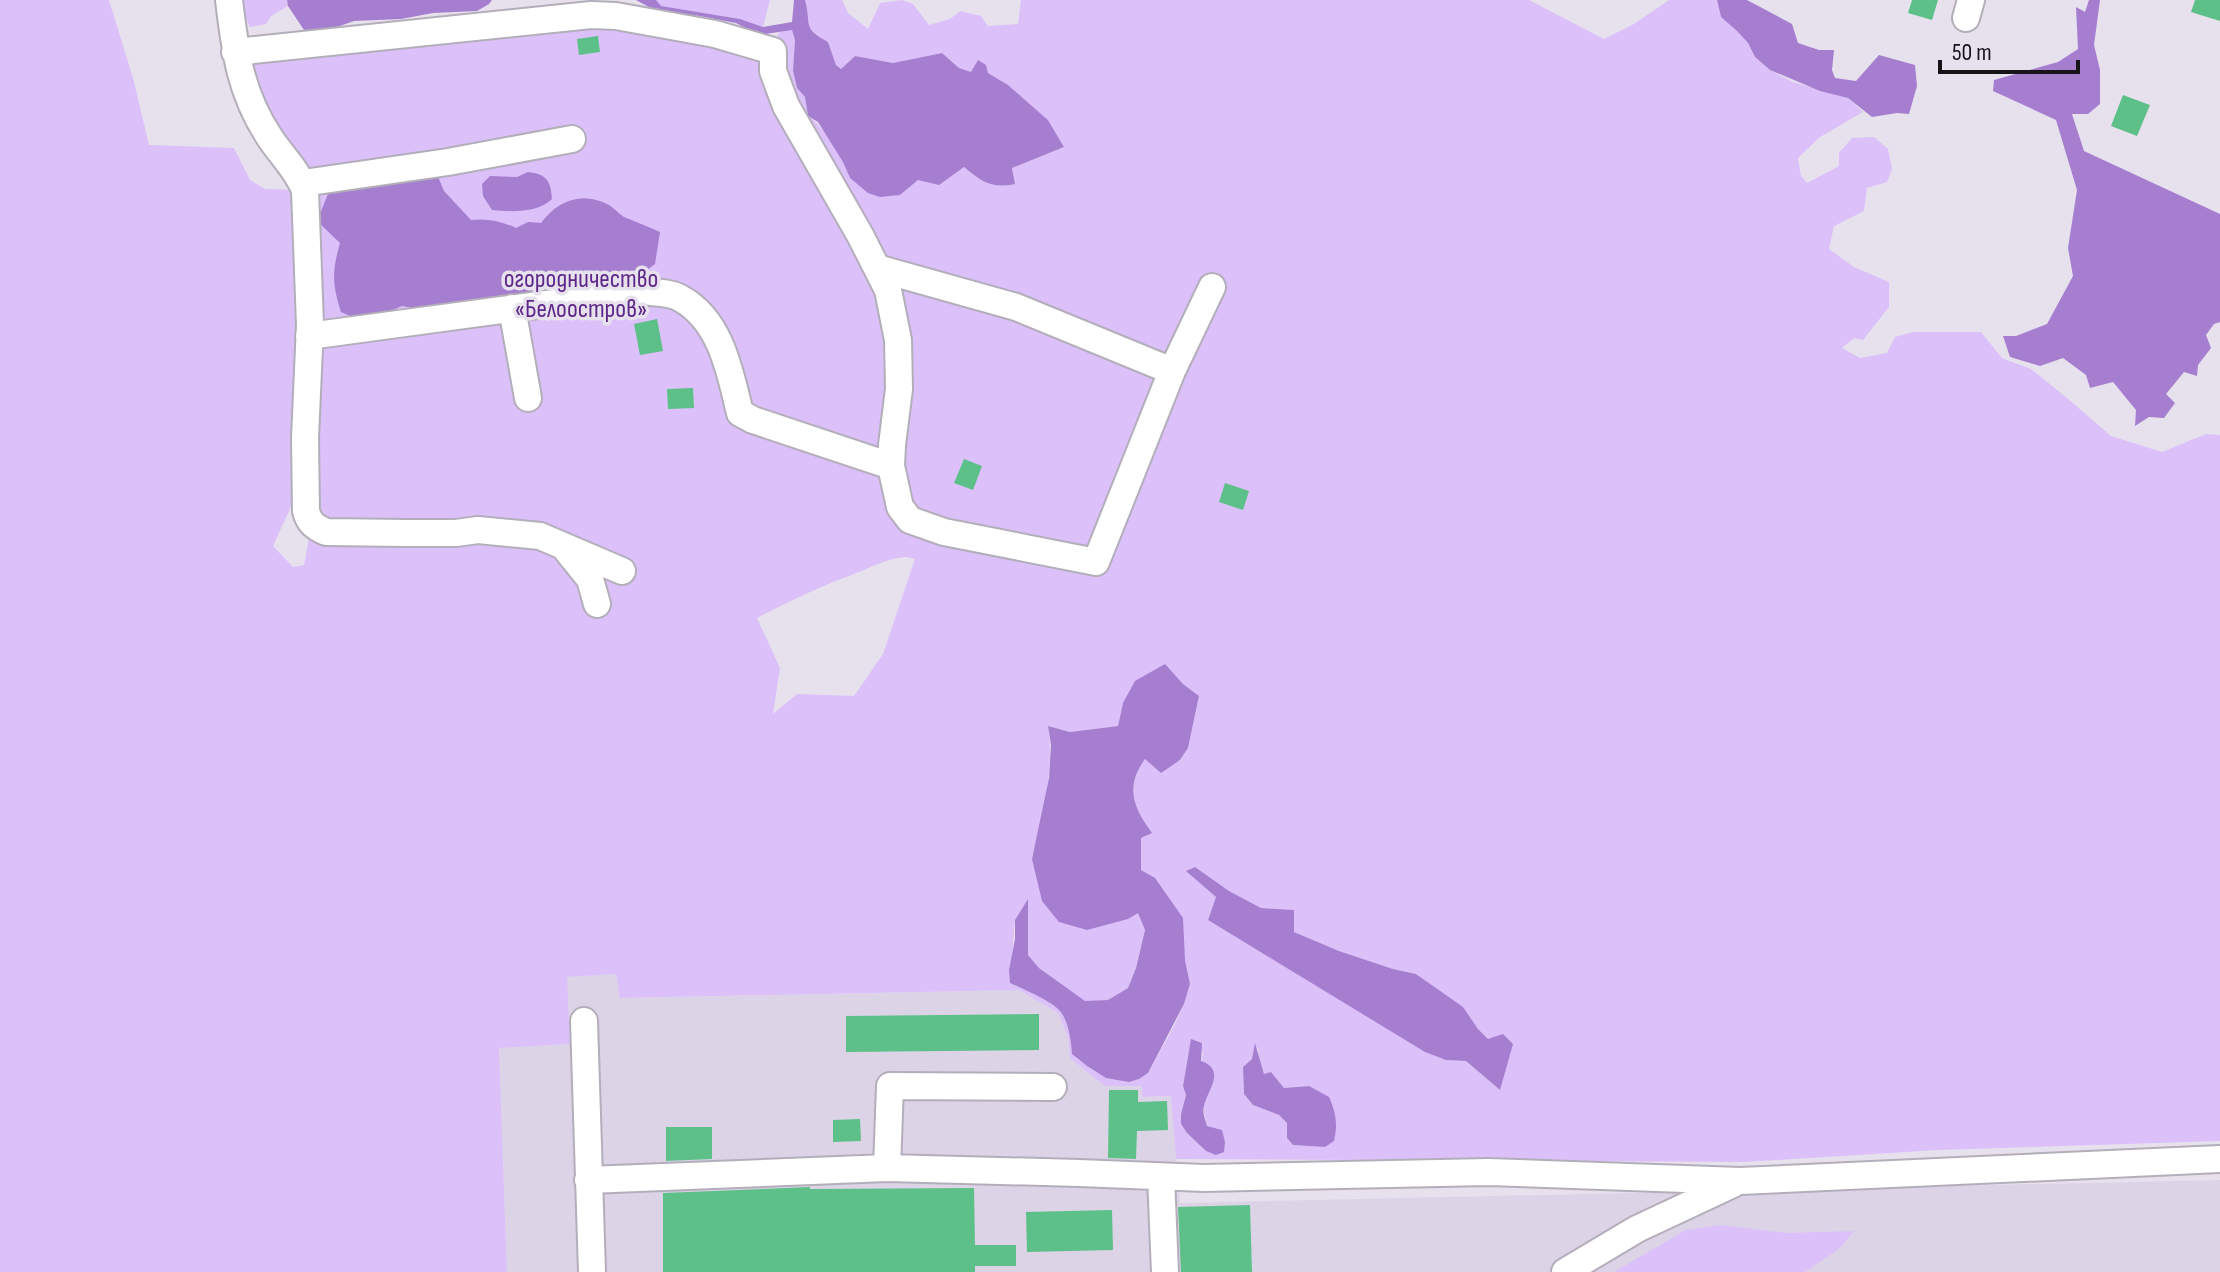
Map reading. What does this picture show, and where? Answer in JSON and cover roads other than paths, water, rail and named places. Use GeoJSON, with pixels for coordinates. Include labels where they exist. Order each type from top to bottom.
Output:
{"type":"FeatureCollection","features":[{"type":"Feature","properties":{"kind":"street"},"geometry":{"type":"LineString","coordinates":[[229,0],[240,77],[261,123],[303,183],[306,192],[309,336],[305,438],[308,520],[326,532],[456,533],[478,530],[540,536],[622,571]]}},
{"type":"Feature","properties":{"kind":"street"},"geometry":{"type":"LineString","coordinates":[[235,52],[591,15],[616,16],[715,34],[773,51],[773,71],[786,106],[888,290],[898,340],[899,389],[891,466],[900,507],[910,520],[944,532],[1096,562],[1172,371],[1212,287]]}},
{"type":"Feature","properties":{"kind":"street"},"geometry":{"type":"LineString","coordinates":[[303,183],[448,162],[572,139]]}},
{"type":"Feature","properties":{"kind":"street"},"geometry":{"type":"LineString","coordinates":[[877,268],[1016,307],[1172,371]]}},
{"type":"Feature","properties":{"kind":"street"},"geometry":{"type":"LineString","coordinates":[[309,336],[642,291],[678,296],[707,319],[719,342],[740,413],[891,466]]}},
{"type":"Feature","properties":{"kind":"street"},"geometry":{"type":"LineString","coordinates":[[512,308],[528,398]]}},
{"type":"Feature","properties":{"kind":"street"},"geometry":{"type":"LineString","coordinates":[[563,545],[590,579],[597,604]]}},
{"type":"Feature","properties":{"kind":"street"},"geometry":{"type":"LineString","coordinates":[[584,1021],[592,1272]]}},
{"type":"Feature","properties":{"kind":"street"},"geometry":{"type":"LineString","coordinates":[[887,1168],[890,1086],[1053,1087]]}},
{"type":"Feature","properties":{"kind":"street"},"geometry":{"type":"LineString","coordinates":[[588,1180],[887,1168],[1204,1178],[1488,1172],[1740,1181],[2220,1159]]}},
{"type":"Feature","properties":{"kind":"street"},"geometry":{"type":"LineString","coordinates":[[1161,1177],[1165,1272]]}},
{"type":"Feature","properties":{"kind":"street"},"geometry":{"type":"LineString","coordinates":[[1565,1272],[1637,1229],[1740,1181]]}},
{"type":"Feature","properties":{"kind":"park label","name":"огородничество «Белоостров»"},"geometry":{"type":"Point","coordinates":[581,293]}}]}
